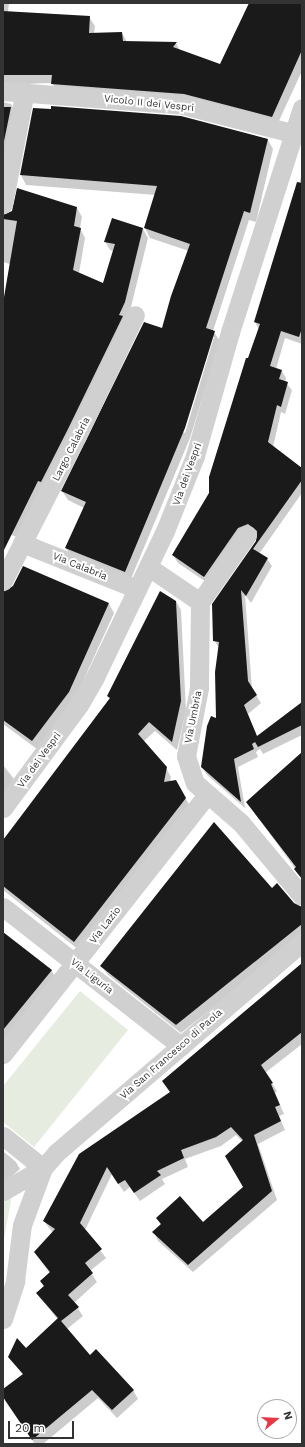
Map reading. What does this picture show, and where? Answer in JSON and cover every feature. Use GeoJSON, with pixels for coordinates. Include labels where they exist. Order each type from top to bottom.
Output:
{"type":"FeatureCollection","features":[{"type":"Feature","properties":{"kind":"street","name":"Vicolo II dei Vespri"},"geometry":{"type":"LineString","coordinates":[[3,91],[25,91],[183,105],[292,134]]}},
{"type":"Feature","properties":{"kind":"street"},"geometry":{"type":"LineString","coordinates":[[3,204],[25,91]]}},
{"type":"Feature","properties":{"kind":"street","name":"Via dei Vespri"},"geometry":{"type":"LineString","coordinates":[[3,808],[79,705],[99,670],[137,589],[150,568],[195,456],[230,332],[292,134],[302,108]]}},
{"type":"Feature","properties":{"kind":"street","name":"Largo Calabria"},"geometry":{"type":"LineString","coordinates":[[3,581],[135,315]]}},
{"type":"Feature","properties":{"kind":"street"},"geometry":{"type":"LineString","coordinates":[[150,568],[200,602],[247,535]]}},
{"type":"Feature","properties":{"kind":"street","name":"Via Calabria"},"geometry":{"type":"LineString","coordinates":[[22,543],[137,589]]}},
{"type":"Feature","properties":{"kind":"street","name":"Via Umbria"},"geometry":{"type":"LineString","coordinates":[[200,602],[199,688],[186,756],[195,783],[207,796],[241,823],[302,896]]}},
{"type":"Feature","properties":{"kind":"street","name":"Via Lazio"},"geometry":{"type":"LineString","coordinates":[[3,1054],[207,796]]}},
{"type":"Feature","properties":{"kind":"street","name":"Via Liguria"},"geometry":{"type":"LineString","coordinates":[[3,907],[181,1046]]}},
{"type":"Feature","properties":{"kind":"street","name":"Via San Francesco di Paola"},"geometry":{"type":"LineString","coordinates":[[3,1191],[43,1168],[56,1153],[302,942]]}},
{"type":"Feature","properties":{"kind":"street"},"geometry":{"type":"LineString","coordinates":[[3,1136],[43,1168]]}},
{"type":"Feature","properties":{"kind":"street","name":"Via San Francesco di Paola"},"geometry":{"type":"LineString","coordinates":[[5,1308],[15,1281],[22,1225],[43,1168]]}},
{"type":"Feature","properties":{"kind":"shaded area"},"geometry":{"type":"Polygon","coordinates":[[[80,991],[128,1030],[34,1147],[3,1122],[3,1086],[80,991]]]}},
{"type":"Feature","properties":{"kind":"shaded area"},"geometry":{"type":"Polygon","coordinates":[[[12,1194],[3,1245],[3,1203],[12,1194]]]}},
{"type":"Feature","properties":{"kind":"building"},"geometry":{"type":"Polygon","coordinates":[[[249,3],[302,3],[302,50],[272,117],[184,94],[51,84],[52,75],[3,75],[3,11],[90,16],[89,33],[122,32],[123,41],[177,42],[173,47],[220,64],[249,3]]]}},
{"type":"Feature","properties":{"kind":"building"},"geometry":{"type":"Polygon","coordinates":[[[51,106],[181,116],[268,139],[250,213],[244,211],[206,328],[215,331],[185,428],[125,572],[65,548],[86,502],[61,491],[144,322],[162,328],[171,296],[190,244],[144,228],[157,186],[20,175],[33,108],[51,109],[51,106]]]}},
{"type":"Feature","properties":{"kind":"building"},"geometry":{"type":"Polygon","coordinates":[[[3,107],[11,107],[3,146],[3,107]]]}},
{"type":"Feature","properties":{"kind":"building"},"geometry":{"type":"Polygon","coordinates":[[[297,182],[302,183],[302,328],[299,337],[281,331],[270,366],[282,370],[279,379],[288,382],[281,407],[277,405],[268,442],[302,468],[302,480],[253,549],[268,558],[246,596],[241,590],[248,681],[257,695],[244,705],[257,736],[302,702],[302,725],[258,747],[255,742],[252,744],[254,749],[234,759],[241,802],[201,767],[207,726],[211,716],[216,718],[215,672],[219,642],[213,641],[212,604],[256,541],[257,531],[248,524],[238,528],[204,577],[172,555],[209,493],[209,477],[246,358],[248,358],[260,324],[254,322],[297,182]]]}},
{"type":"Feature","properties":{"kind":"building"},"geometry":{"type":"Polygon","coordinates":[[[17,188],[77,207],[74,226],[81,228],[73,270],[103,283],[115,244],[104,242],[112,218],[143,228],[125,302],[119,315],[123,316],[67,431],[41,482],[38,481],[3,552],[3,303],[17,221],[3,219],[3,215],[12,211],[17,188]]]}},
{"type":"Feature","properties":{"kind":"building"},"geometry":{"type":"Polygon","coordinates":[[[23,566],[109,603],[69,692],[32,741],[3,720],[3,592],[13,586],[23,566]]]}},
{"type":"Feature","properties":{"kind":"building"},"geometry":{"type":"Polygon","coordinates":[[[160,591],[176,601],[181,701],[172,742],[149,722],[138,734],[167,767],[164,782],[176,780],[186,798],[74,942],[3,886],[3,840],[110,698],[107,696],[160,591]]]}},
{"type":"Feature","properties":{"kind":"building"},"geometry":{"type":"Polygon","coordinates":[[[302,752],[302,879],[294,869],[296,867],[246,802],[302,752]]]}},
{"type":"Feature","properties":{"kind":"building"},"geometry":{"type":"Polygon","coordinates":[[[214,822],[272,888],[277,883],[294,903],[302,907],[302,924],[176,1025],[100,966],[214,822]]]}},
{"type":"Feature","properties":{"kind":"building"},"geometry":{"type":"Polygon","coordinates":[[[3,932],[52,970],[3,1030],[3,932]]]}},
{"type":"Feature","properties":{"kind":"building"},"geometry":{"type":"Polygon","coordinates":[[[302,963],[302,1032],[261,1065],[273,1083],[271,1084],[280,1105],[275,1107],[281,1121],[254,1135],[272,1191],[188,1265],[152,1232],[161,1224],[156,1218],[180,1196],[203,1222],[243,1187],[225,1156],[243,1140],[231,1127],[216,1137],[181,1150],[184,1158],[157,1171],[161,1175],[134,1193],[125,1180],[118,1184],[107,1167],[80,1223],[102,1249],[85,1263],[93,1273],[68,1295],[79,1307],[61,1321],[90,1355],[96,1349],[134,1390],[112,1410],[92,1390],[32,1440],[3,1397],[3,1389],[23,1374],[8,1357],[17,1338],[26,1348],[58,1318],[36,1293],[44,1286],[40,1281],[50,1272],[34,1252],[55,1229],[43,1221],[79,1154],[170,1092],[162,1081],[302,963]]]}}]}
